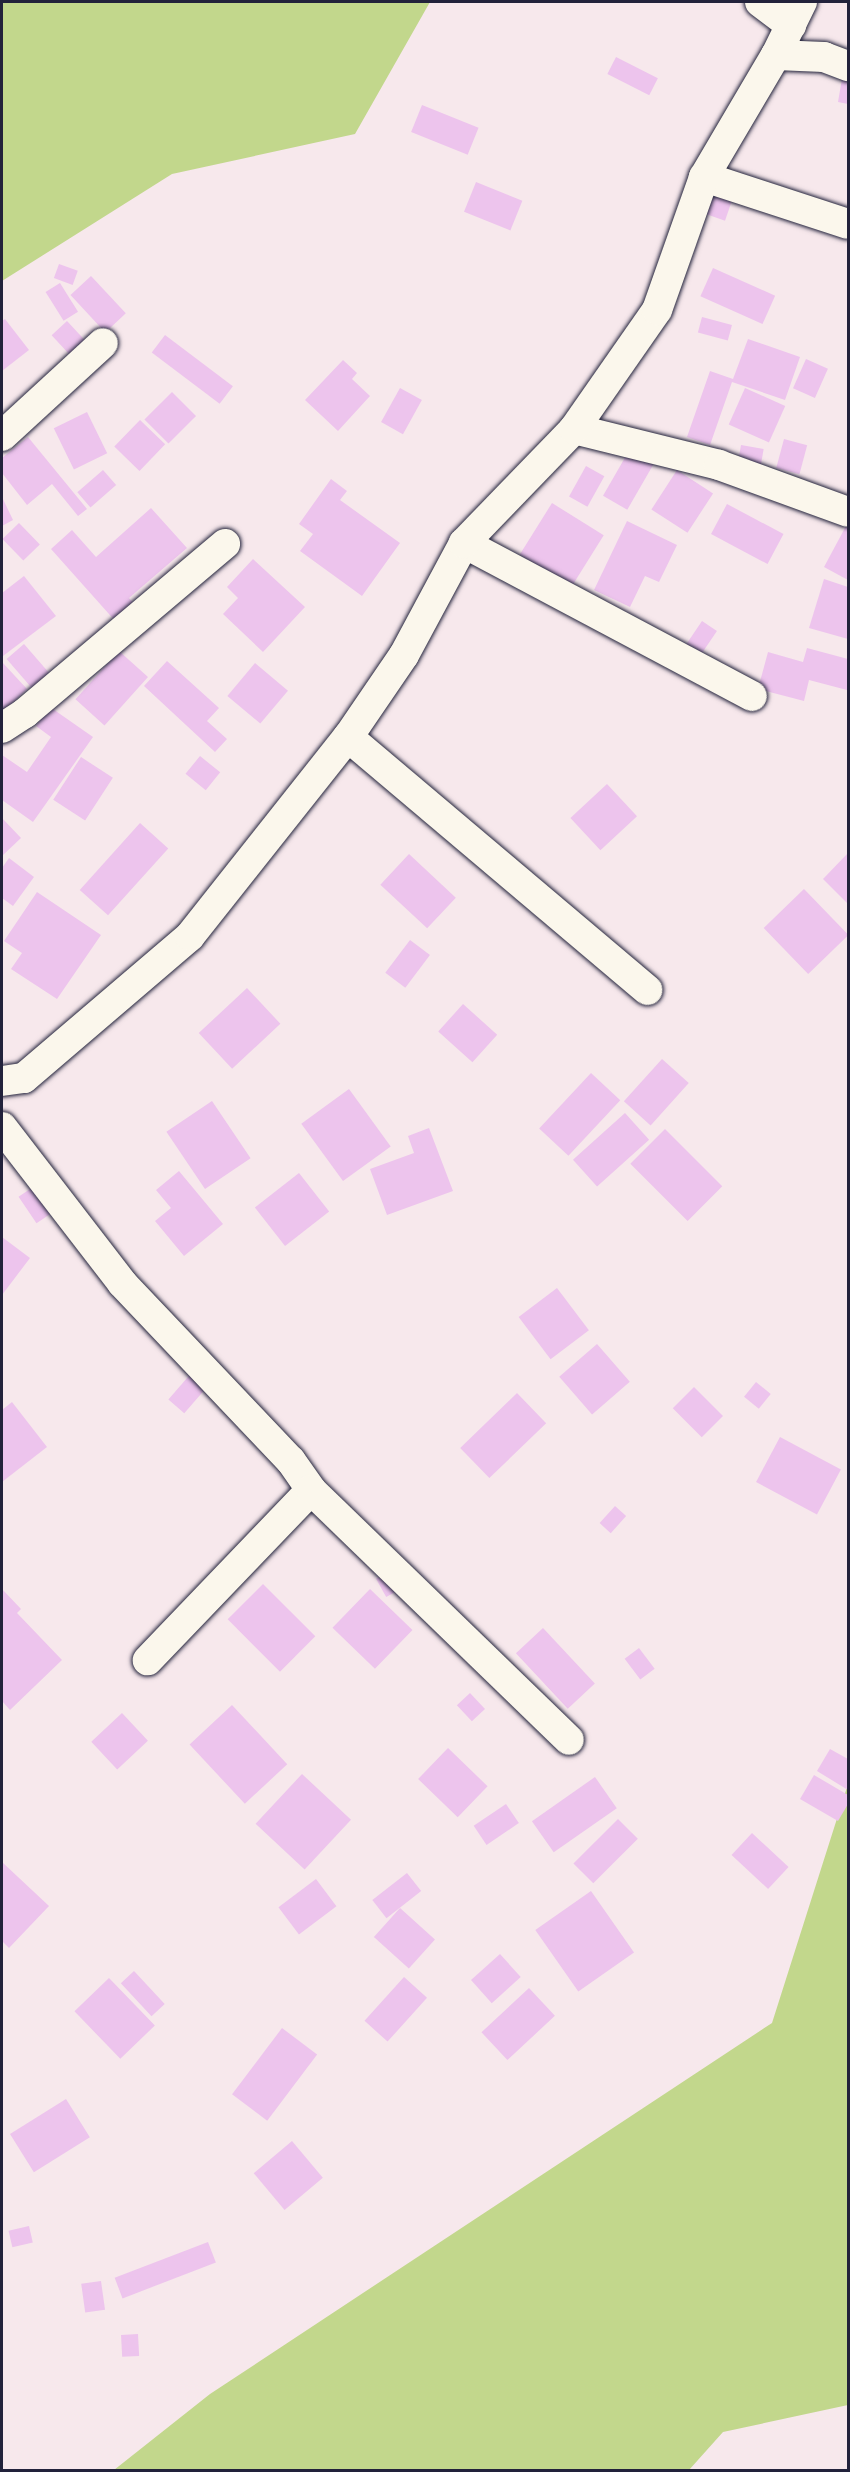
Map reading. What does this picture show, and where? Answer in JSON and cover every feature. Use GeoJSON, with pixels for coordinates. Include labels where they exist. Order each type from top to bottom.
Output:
{"type":"FeatureCollection","features":[{"type":"Feature","properties":{"kind":"street"},"geometry":{"type":"LineString","coordinates":[[2,1081],[24,1078],[190,936],[348,737],[404,655],[464,543],[574,429],[657,310],[704,177],[776,55],[796,13],[760,2]]}},
{"type":"Feature","properties":{"kind":"street"},"geometry":{"type":"LineString","coordinates":[[776,55],[824,57],[849,66]]}},
{"type":"Feature","properties":{"kind":"street"},"geometry":{"type":"LineString","coordinates":[[704,177],[849,224]]}},
{"type":"Feature","properties":{"kind":"street"},"geometry":{"type":"LineString","coordinates":[[2,436],[103,343]]}},
{"type":"Feature","properties":{"kind":"street"},"geometry":{"type":"LineString","coordinates":[[574,429],[719,465],[849,512]]}},
{"type":"Feature","properties":{"kind":"street"},"geometry":{"type":"LineString","coordinates":[[464,543],[752,696]]}},
{"type":"Feature","properties":{"kind":"street"},"geometry":{"type":"LineString","coordinates":[[2,728],[25,713],[225,544]]}},
{"type":"Feature","properties":{"kind":"street"},"geometry":{"type":"LineString","coordinates":[[348,737],[647,990]]}},
{"type":"Feature","properties":{"kind":"street"},"geometry":{"type":"LineString","coordinates":[[2,1127],[122,1283],[291,1461],[310,1490],[569,1740]]}},
{"type":"Feature","properties":{"kind":"street"},"geometry":{"type":"LineString","coordinates":[[148,1660],[310,1490]]}},
{"type":"Feature","properties":{"kind":"green space"},"geometry":{"type":"Polygon","coordinates":[[[2,2],[430,2],[355,134],[172,174],[2,281],[2,2]]]}},
{"type":"Feature","properties":{"kind":"green space"},"geometry":{"type":"Polygon","coordinates":[[[848,1784],[848,2405],[723,2432],[689,2470],[114,2470],[210,2394],[772,2023],[848,1784]]]}},
{"type":"Feature","properties":{"kind":"building"},"geometry":{"type":"Polygon","coordinates":[[[616,57],[658,78],[649,95],[607,74],[616,57]]]}},
{"type":"Feature","properties":{"kind":"building"},"geometry":{"type":"Polygon","coordinates":[[[845,61],[848,62],[848,104],[838,102],[845,61]]]}},
{"type":"Feature","properties":{"kind":"building"},"geometry":{"type":"Polygon","coordinates":[[[422,105],[479,128],[468,155],[411,132],[422,105]]]}},
{"type":"Feature","properties":{"kind":"building"},"geometry":{"type":"Polygon","coordinates":[[[476,182],[522,201],[510,230],[464,212],[476,182]]]}},
{"type":"Feature","properties":{"kind":"building"},"geometry":{"type":"Polygon","coordinates":[[[712,194],[732,201],[725,221],[705,214],[712,194]]]}},
{"type":"Feature","properties":{"kind":"building"},"geometry":{"type":"Polygon","coordinates":[[[59,264],[78,271],[73,285],[54,278],[59,264]]]}},
{"type":"Feature","properties":{"kind":"building"},"geometry":{"type":"Polygon","coordinates":[[[713,268],[775,296],[763,324],[700,296],[713,268]]]}},
{"type":"Feature","properties":{"kind":"building"},"geometry":{"type":"Polygon","coordinates":[[[91,276],[126,313],[105,332],[71,295],[91,276]]]}},
{"type":"Feature","properties":{"kind":"building"},"geometry":{"type":"Polygon","coordinates":[[[60,283],[78,312],[64,321],[46,292],[60,283]]]}},
{"type":"Feature","properties":{"kind":"building"},"geometry":{"type":"Polygon","coordinates":[[[702,317],[732,325],[728,340],[698,332],[702,317]]]}},
{"type":"Feature","properties":{"kind":"building"},"geometry":{"type":"Polygon","coordinates":[[[5,319],[29,350],[2,371],[2,321],[5,319]]]}},
{"type":"Feature","properties":{"kind":"building"},"geometry":{"type":"Polygon","coordinates":[[[67,321],[90,345],[74,359],[52,335],[67,321]]]}},
{"type":"Feature","properties":{"kind":"building"},"geometry":{"type":"Polygon","coordinates":[[[165,335],[233,386],[220,404],[152,353],[165,335]]]}},
{"type":"Feature","properties":{"kind":"building"},"geometry":{"type":"Polygon","coordinates":[[[748,339],[800,357],[785,400],[732,382],[710,445],[687,437],[710,371],[733,379],[748,339]]]}},
{"type":"Feature","properties":{"kind":"building"},"geometry":{"type":"Polygon","coordinates":[[[806,359],[828,369],[815,398],[793,388],[806,359]]]}},
{"type":"Feature","properties":{"kind":"building"},"geometry":{"type":"Polygon","coordinates":[[[343,360],[357,373],[352,379],[370,396],[338,431],[305,400],[343,360]]]}},
{"type":"Feature","properties":{"kind":"building"},"geometry":{"type":"Polygon","coordinates":[[[400,388],[422,400],[403,434],[381,422],[400,388]]]}},
{"type":"Feature","properties":{"kind":"building"},"geometry":{"type":"Polygon","coordinates":[[[745,388],[785,406],[769,442],[729,425],[745,388]]]}},
{"type":"Feature","properties":{"kind":"building"},"geometry":{"type":"Polygon","coordinates":[[[172,392],[196,416],[168,444],[144,420],[172,392]]]}},
{"type":"Feature","properties":{"kind":"building"},"geometry":{"type":"Polygon","coordinates":[[[87,412],[107,453],[74,470],[54,428],[87,412]]]}},
{"type":"Feature","properties":{"kind":"building"},"geometry":{"type":"Polygon","coordinates":[[[140,420],[165,444],[139,471],[114,447],[140,420]]]}},
{"type":"Feature","properties":{"kind":"building"},"geometry":{"type":"Polygon","coordinates":[[[28,437],[87,509],[78,516],[52,484],[27,505],[2,473],[2,458],[28,437]]]}},
{"type":"Feature","properties":{"kind":"building"},"geometry":{"type":"Polygon","coordinates":[[[784,439],[807,445],[799,474],[776,468],[784,439]]]}},
{"type":"Feature","properties":{"kind":"building"},"geometry":{"type":"Polygon","coordinates":[[[634,442],[658,456],[627,510],[603,496],[634,442]]]}},
{"type":"Feature","properties":{"kind":"building"},"geometry":{"type":"Polygon","coordinates":[[[741,445],[764,449],[759,473],[737,469],[741,445]]]}},
{"type":"Feature","properties":{"kind":"building"},"geometry":{"type":"Polygon","coordinates":[[[586,466],[604,476],[587,507],[569,497],[586,466]]]}},
{"type":"Feature","properties":{"kind":"building"},"geometry":{"type":"Polygon","coordinates":[[[103,470],[116,485],[90,507],[77,492],[103,470]]]}},
{"type":"Feature","properties":{"kind":"building"},"geometry":{"type":"Polygon","coordinates":[[[677,470],[713,493],[687,533],[651,509],[677,470]]]}},
{"type":"Feature","properties":{"kind":"building"},"geometry":{"type":"Polygon","coordinates":[[[331,479],[347,491],[340,500],[400,543],[362,596],[300,551],[313,534],[299,524],[331,479]]]}},
{"type":"Feature","properties":{"kind":"building"},"geometry":{"type":"Polygon","coordinates":[[[2,497],[13,520],[2,526],[2,497]]]}},
{"type":"Feature","properties":{"kind":"building"},"geometry":{"type":"Polygon","coordinates":[[[552,503],[604,535],[571,587],[520,555],[552,503]]]}},
{"type":"Feature","properties":{"kind":"building"},"geometry":{"type":"Polygon","coordinates":[[[727,504],[784,534],[768,564],[711,534],[727,504]]]}},
{"type":"Feature","properties":{"kind":"building"},"geometry":{"type":"Polygon","coordinates":[[[151,508],[187,548],[129,598],[136,606],[117,623],[51,549],[72,530],[96,557],[151,508]]]}},
{"type":"Feature","properties":{"kind":"building"},"geometry":{"type":"Polygon","coordinates":[[[627,521],[677,545],[659,582],[645,576],[630,607],[594,590],[627,521]]]}},
{"type":"Feature","properties":{"kind":"building"},"geometry":{"type":"Polygon","coordinates":[[[19,523],[40,545],[23,561],[2,539],[19,523]]]}},
{"type":"Feature","properties":{"kind":"building"},"geometry":{"type":"Polygon","coordinates":[[[846,526],[848,527],[848,580],[824,567],[846,526]]]}},
{"type":"Feature","properties":{"kind":"building"},"geometry":{"type":"Polygon","coordinates":[[[253,559],[305,607],[263,652],[223,614],[238,598],[227,587],[253,559]]]}},
{"type":"Feature","properties":{"kind":"building"},"geometry":{"type":"Polygon","coordinates":[[[24,576],[56,616],[3,656],[2,593],[24,576]]]}},
{"type":"Feature","properties":{"kind":"building"},"geometry":{"type":"Polygon","coordinates":[[[824,579],[848,587],[848,639],[809,628],[824,579]]]}},
{"type":"Feature","properties":{"kind":"building"},"geometry":{"type":"Polygon","coordinates":[[[702,621],[717,631],[699,658],[684,648],[702,621]]]}},
{"type":"Feature","properties":{"kind":"building"},"geometry":{"type":"Polygon","coordinates":[[[24,644],[52,676],[35,692],[7,659],[24,644]]]}},
{"type":"Feature","properties":{"kind":"building"},"geometry":{"type":"Polygon","coordinates":[[[807,648],[848,659],[847,690],[809,680],[804,701],[758,689],[768,652],[803,662],[807,648]]]}},
{"type":"Feature","properties":{"kind":"building"},"geometry":{"type":"Polygon","coordinates":[[[119,651],[148,677],[104,725],[76,699],[119,651]]]}},
{"type":"Feature","properties":{"kind":"building"},"geometry":{"type":"Polygon","coordinates":[[[167,661],[219,708],[207,721],[227,739],[215,752],[144,686],[167,661]]]}},
{"type":"Feature","properties":{"kind":"building"},"geometry":{"type":"Polygon","coordinates":[[[2,662],[27,689],[4,711],[2,708],[2,662]]]}},
{"type":"Feature","properties":{"kind":"building"},"geometry":{"type":"Polygon","coordinates":[[[255,663],[288,691],[260,724],[227,696],[255,663]]]}},
{"type":"Feature","properties":{"kind":"building"},"geometry":{"type":"Polygon","coordinates":[[[50,707],[93,737],[33,822],[2,800],[2,755],[27,772],[51,737],[36,726],[50,707]]]}},
{"type":"Feature","properties":{"kind":"building"},"geometry":{"type":"Polygon","coordinates":[[[200,756],[220,772],[206,790],[186,774],[200,756]]]}},
{"type":"Feature","properties":{"kind":"building"},"geometry":{"type":"Polygon","coordinates":[[[81,757],[113,778],[85,820],[53,800],[81,757]]]}},
{"type":"Feature","properties":{"kind":"building"},"geometry":{"type":"Polygon","coordinates":[[[607,784],[637,816],[600,850],[570,818],[607,784]]]}},
{"type":"Feature","properties":{"kind":"building"},"geometry":{"type":"Polygon","coordinates":[[[2,818],[21,838],[2,856],[2,818]]]}},
{"type":"Feature","properties":{"kind":"building"},"geometry":{"type":"Polygon","coordinates":[[[140,823],[168,848],[108,915],[80,890],[140,823]]]}},
{"type":"Feature","properties":{"kind":"building"},"geometry":{"type":"Polygon","coordinates":[[[848,853],[848,904],[823,879],[848,853]]]}},
{"type":"Feature","properties":{"kind":"building"},"geometry":{"type":"Polygon","coordinates":[[[409,854],[456,898],[427,928],[380,885],[409,854]]]}},
{"type":"Feature","properties":{"kind":"building"},"geometry":{"type":"Polygon","coordinates":[[[9,858],[34,877],[13,906],[2,898],[2,868],[9,858]]]}},
{"type":"Feature","properties":{"kind":"building"},"geometry":{"type":"Polygon","coordinates":[[[804,889],[848,935],[808,974],[764,928],[804,889]]]}},
{"type":"Feature","properties":{"kind":"building"},"geometry":{"type":"Polygon","coordinates":[[[37,892],[101,935],[57,999],[11,969],[22,953],[4,941],[37,892]]]}},
{"type":"Feature","properties":{"kind":"building"},"geometry":{"type":"Polygon","coordinates":[[[410,940],[430,955],[405,988],[385,973],[410,940]]]}},
{"type":"Feature","properties":{"kind":"building"},"geometry":{"type":"Polygon","coordinates":[[[247,988],[280,1024],[232,1069],[199,1033],[247,988]]]}},
{"type":"Feature","properties":{"kind":"building"},"geometry":{"type":"Polygon","coordinates":[[[463,1004],[497,1035],[472,1062],[438,1031],[463,1004]]]}},
{"type":"Feature","properties":{"kind":"building"},"geometry":{"type":"Polygon","coordinates":[[[662,1059],[689,1083],[651,1125],[624,1101],[662,1059]]]}},
{"type":"Feature","properties":{"kind":"building"},"geometry":{"type":"Polygon","coordinates":[[[591,1073],[620,1100],[568,1156],[539,1129],[591,1073]]]}},
{"type":"Feature","properties":{"kind":"building"},"geometry":{"type":"Polygon","coordinates":[[[349,1089],[391,1146],[343,1181],[301,1124],[349,1089]]]}},
{"type":"Feature","properties":{"kind":"building"},"geometry":{"type":"Polygon","coordinates":[[[212,1101],[251,1158],[205,1189],[166,1132],[212,1101]]]}},
{"type":"Feature","properties":{"kind":"building"},"geometry":{"type":"Polygon","coordinates":[[[625,1113],[649,1140],[597,1187],[573,1160],[625,1113]]]}},
{"type":"Feature","properties":{"kind":"building"},"geometry":{"type":"Polygon","coordinates":[[[429,1128],[453,1191],[387,1215],[370,1169],[414,1153],[408,1136],[429,1128]]]}},
{"type":"Feature","properties":{"kind":"building"},"geometry":{"type":"Polygon","coordinates":[[[665,1129],[722,1186],[688,1221],[630,1164],[665,1129]]]}},
{"type":"Feature","properties":{"kind":"building"},"geometry":{"type":"Polygon","coordinates":[[[179,1171],[223,1224],[184,1256],[155,1221],[171,1208],[156,1190],[179,1171]]]}},
{"type":"Feature","properties":{"kind":"building"},"geometry":{"type":"Polygon","coordinates":[[[299,1173],[329,1212],[285,1246],[255,1207],[299,1173]]]}},
{"type":"Feature","properties":{"kind":"building"},"geometry":{"type":"Polygon","coordinates":[[[36,1185],[54,1212],[36,1223],[19,1197],[36,1185]]]}},
{"type":"Feature","properties":{"kind":"building"},"geometry":{"type":"Polygon","coordinates":[[[2,1237],[30,1258],[2,1295],[2,1237]]]}},
{"type":"Feature","properties":{"kind":"building"},"geometry":{"type":"Polygon","coordinates":[[[557,1288],[589,1330],[551,1359],[519,1317],[557,1288]]]}},
{"type":"Feature","properties":{"kind":"building"},"geometry":{"type":"Polygon","coordinates":[[[597,1344],[630,1382],[592,1415],[559,1377],[597,1344]]]}},
{"type":"Feature","properties":{"kind":"building"},"geometry":{"type":"Polygon","coordinates":[[[194,1370],[210,1384],[184,1413],[168,1399],[194,1370]]]}},
{"type":"Feature","properties":{"kind":"building"},"geometry":{"type":"Polygon","coordinates":[[[756,1382],[771,1394],[759,1409],[744,1397],[756,1382]]]}},
{"type":"Feature","properties":{"kind":"building"},"geometry":{"type":"Polygon","coordinates":[[[694,1387],[723,1416],[702,1437],[673,1408],[694,1387]]]}},
{"type":"Feature","properties":{"kind":"building"},"geometry":{"type":"Polygon","coordinates":[[[517,1393],[546,1423],[489,1478],[460,1448],[517,1393]]]}},
{"type":"Feature","properties":{"kind":"building"},"geometry":{"type":"Polygon","coordinates":[[[12,1402],[47,1447],[2,1482],[2,1410],[12,1402]]]}},
{"type":"Feature","properties":{"kind":"building"},"geometry":{"type":"Polygon","coordinates":[[[780,1437],[841,1469],[817,1514],[756,1482],[780,1437]]]}},
{"type":"Feature","properties":{"kind":"building"},"geometry":{"type":"Polygon","coordinates":[[[615,1506],[626,1516],[611,1533],[600,1523],[615,1506]]]}},
{"type":"Feature","properties":{"kind":"building"},"geometry":{"type":"Polygon","coordinates":[[[390,1571],[400,1589],[386,1597],[376,1579],[390,1571]]]}},
{"type":"Feature","properties":{"kind":"building"},"geometry":{"type":"Polygon","coordinates":[[[263,1584],[315,1636],[280,1672],[228,1619],[263,1584]]]}},
{"type":"Feature","properties":{"kind":"building"},"geometry":{"type":"Polygon","coordinates":[[[2,1589],[21,1609],[17,1613],[62,1660],[10,1710],[2,1701],[2,1589]]]}},
{"type":"Feature","properties":{"kind":"building"},"geometry":{"type":"Polygon","coordinates":[[[370,1589],[412,1630],[375,1669],[332,1628],[370,1589]]]}},
{"type":"Feature","properties":{"kind":"building"},"geometry":{"type":"Polygon","coordinates":[[[543,1628],[595,1684],[568,1709],[516,1653],[543,1628]]]}},
{"type":"Feature","properties":{"kind":"building"},"geometry":{"type":"Polygon","coordinates":[[[639,1648],[655,1669],[640,1680],[625,1659],[639,1648]]]}},
{"type":"Feature","properties":{"kind":"building"},"geometry":{"type":"Polygon","coordinates":[[[470,1693],[485,1709],[472,1721],[457,1705],[470,1693]]]}},
{"type":"Feature","properties":{"kind":"building"},"geometry":{"type":"Polygon","coordinates":[[[232,1705],[287,1764],[245,1804],[190,1745],[232,1705]]]}},
{"type":"Feature","properties":{"kind":"building"},"geometry":{"type":"Polygon","coordinates":[[[122,1713],[148,1741],[117,1769],[91,1742],[122,1713]]]}},
{"type":"Feature","properties":{"kind":"building"},"geometry":{"type":"Polygon","coordinates":[[[448,1748],[488,1786],[458,1817],[418,1779],[448,1748]]]}},
{"type":"Feature","properties":{"kind":"building"},"geometry":{"type":"Polygon","coordinates":[[[830,1749],[848,1759],[848,1790],[817,1771],[830,1749]]]}},
{"type":"Feature","properties":{"kind":"building"},"geometry":{"type":"Polygon","coordinates":[[[302,1774],[351,1820],[305,1869],[256,1824],[302,1774]]]}},
{"type":"Feature","properties":{"kind":"building"},"geometry":{"type":"Polygon","coordinates":[[[814,1775],[848,1795],[848,1804],[838,1821],[800,1799],[814,1775]]]}},
{"type":"Feature","properties":{"kind":"building"},"geometry":{"type":"Polygon","coordinates":[[[595,1777],[617,1808],[554,1852],[532,1821],[595,1777]]]}},
{"type":"Feature","properties":{"kind":"building"},"geometry":{"type":"Polygon","coordinates":[[[506,1804],[519,1823],[487,1845],[474,1826],[506,1804]]]}},
{"type":"Feature","properties":{"kind":"building"},"geometry":{"type":"Polygon","coordinates":[[[618,1819],[638,1839],[593,1883],[573,1864],[618,1819]]]}},
{"type":"Feature","properties":{"kind":"building"},"geometry":{"type":"Polygon","coordinates":[[[752,1833],[789,1867],[768,1889],[732,1855],[752,1833]]]}},
{"type":"Feature","properties":{"kind":"building"},"geometry":{"type":"Polygon","coordinates":[[[2,1862],[49,1906],[9,1948],[2,1941],[2,1862]]]}},
{"type":"Feature","properties":{"kind":"building"},"geometry":{"type":"Polygon","coordinates":[[[407,1873],[421,1891],[386,1918],[372,1900],[407,1873]]]}},
{"type":"Feature","properties":{"kind":"building"},"geometry":{"type":"Polygon","coordinates":[[[316,1879],[336,1906],[299,1934],[278,1907],[316,1879]]]}},
{"type":"Feature","properties":{"kind":"building"},"geometry":{"type":"Polygon","coordinates":[[[591,1891],[634,1952],[578,1991],[535,1930],[591,1891]]]}},
{"type":"Feature","properties":{"kind":"building"},"geometry":{"type":"Polygon","coordinates":[[[400,1908],[435,1939],[409,1968],[374,1937],[400,1908]]]}},
{"type":"Feature","properties":{"kind":"building"},"geometry":{"type":"Polygon","coordinates":[[[500,1954],[521,1977],[492,2003],[471,1980],[500,1954]]]}},
{"type":"Feature","properties":{"kind":"building"},"geometry":{"type":"Polygon","coordinates":[[[134,1971],[165,2004],[152,2016],[121,1983],[134,1971]]]}},
{"type":"Feature","properties":{"kind":"building"},"geometry":{"type":"Polygon","coordinates":[[[404,1977],[427,1998],[388,2042],[365,2021],[404,1977]]]}},
{"type":"Feature","properties":{"kind":"building"},"geometry":{"type":"Polygon","coordinates":[[[109,1978],[155,2025],[120,2059],[74,2011],[109,1978]]]}},
{"type":"Feature","properties":{"kind":"building"},"geometry":{"type":"Polygon","coordinates":[[[529,1988],[555,2016],[507,2060],[481,2032],[529,1988]]]}},
{"type":"Feature","properties":{"kind":"building"},"geometry":{"type":"Polygon","coordinates":[[[282,2028],[317,2054],[267,2121],[232,2094],[282,2028]]]}},
{"type":"Feature","properties":{"kind":"building"},"geometry":{"type":"Polygon","coordinates":[[[66,2099],[90,2137],[34,2172],[10,2134],[66,2099]]]}},
{"type":"Feature","properties":{"kind":"building"},"geometry":{"type":"Polygon","coordinates":[[[292,2141],[323,2178],[285,2210],[254,2173],[292,2141]]]}},
{"type":"Feature","properties":{"kind":"building"},"geometry":{"type":"Polygon","coordinates":[[[29,2226],[33,2243],[12,2247],[9,2231],[29,2226]]]}},
{"type":"Feature","properties":{"kind":"building"},"geometry":{"type":"Polygon","coordinates":[[[208,2242],[216,2263],[123,2298],[115,2278],[208,2242]]]}},
{"type":"Feature","properties":{"kind":"building"},"geometry":{"type":"Polygon","coordinates":[[[101,2281],[105,2310],[85,2313],[81,2284],[101,2281]]]}},
{"type":"Feature","properties":{"kind":"building"},"geometry":{"type":"Polygon","coordinates":[[[138,2334],[139,2356],[122,2357],[121,2335],[138,2334]]]}}]}
